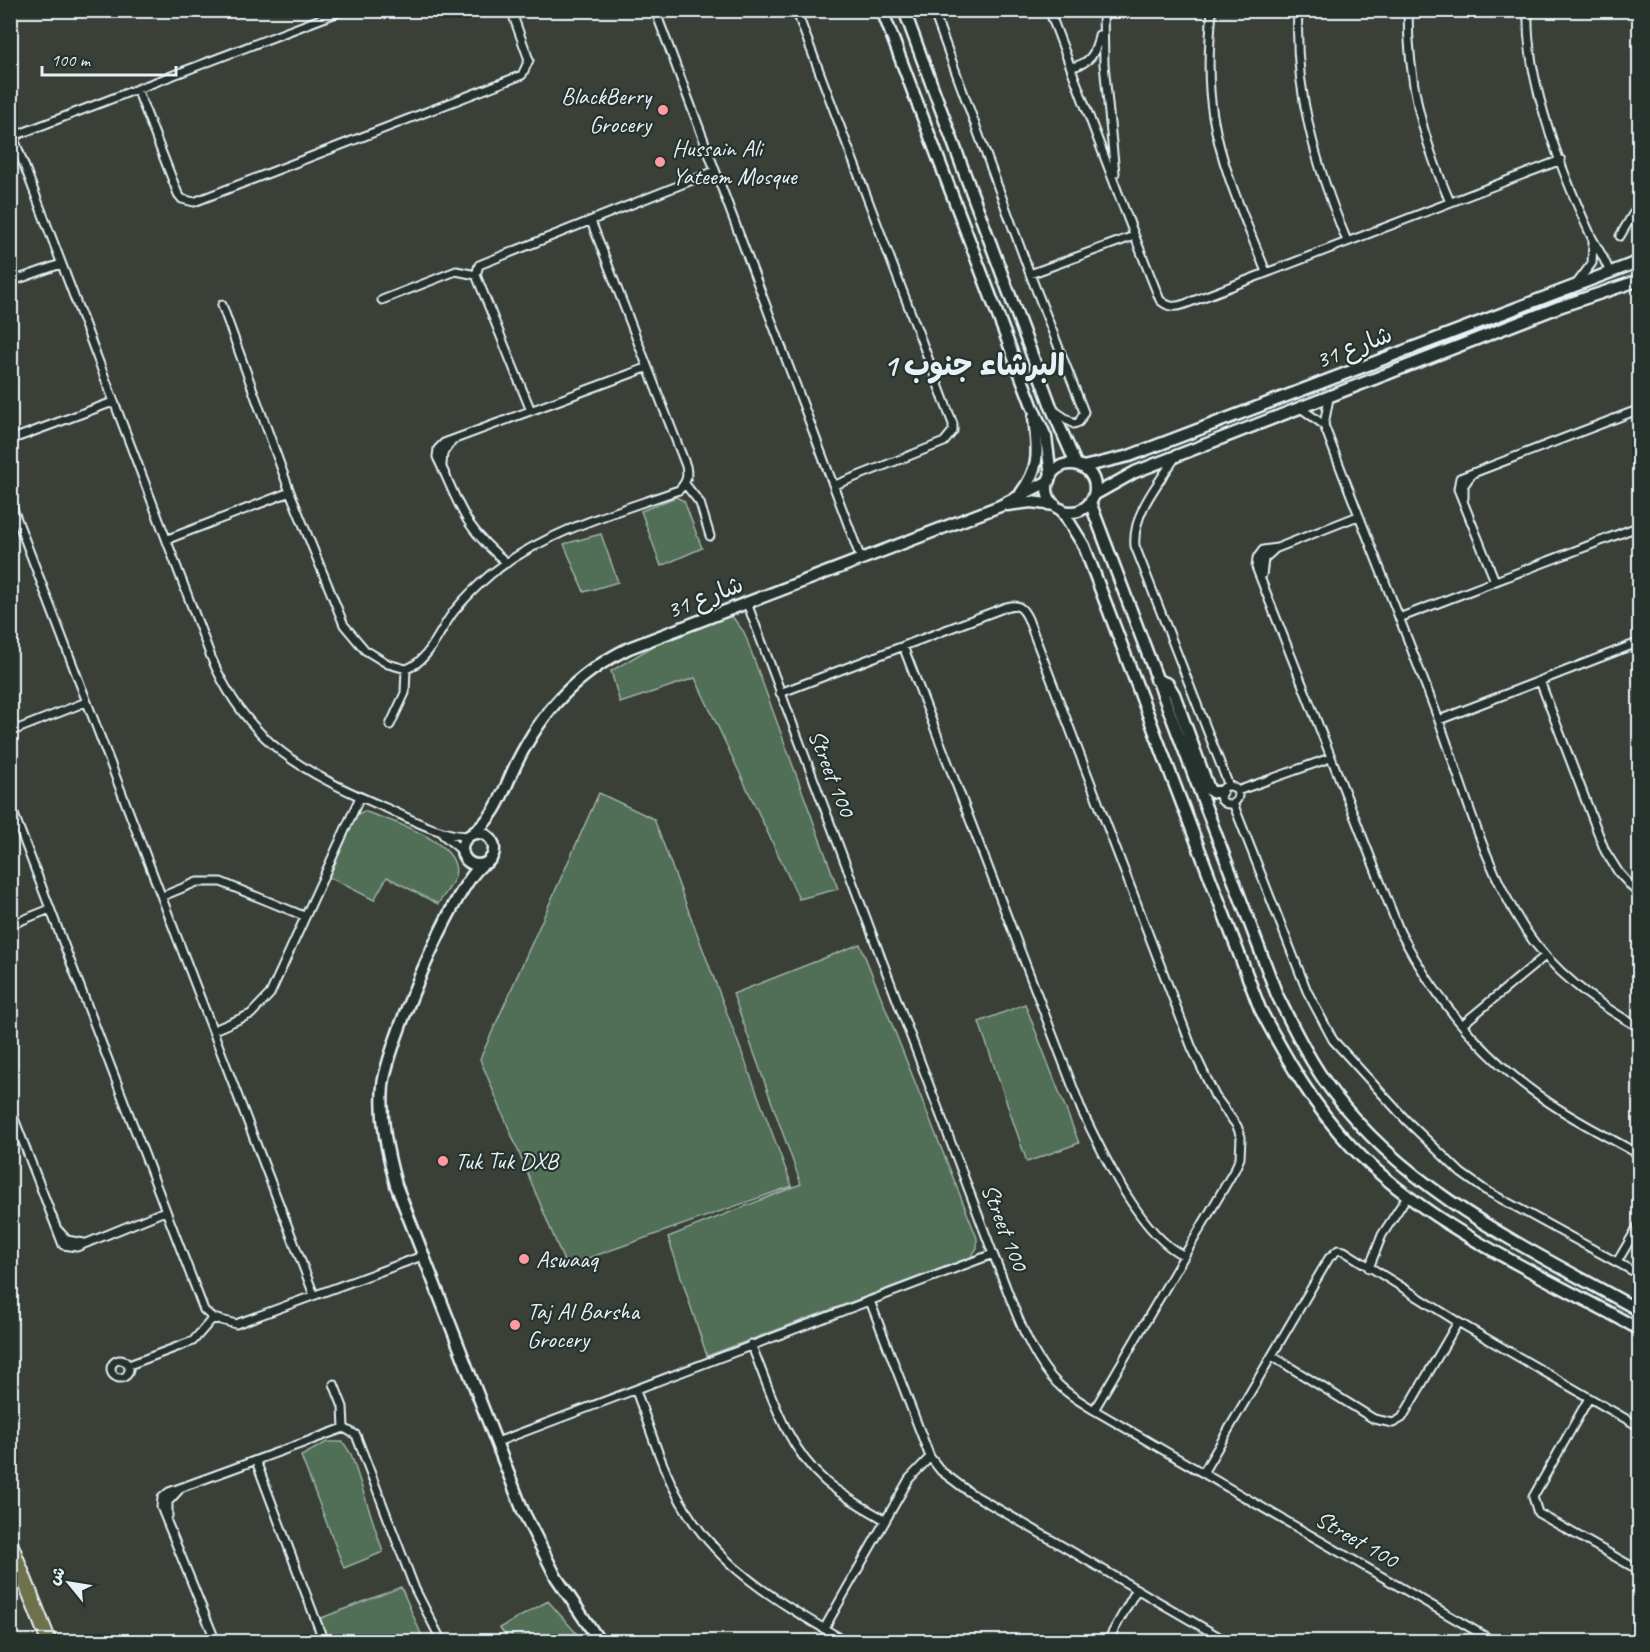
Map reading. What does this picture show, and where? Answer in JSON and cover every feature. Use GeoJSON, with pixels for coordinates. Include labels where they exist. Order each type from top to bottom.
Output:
{"type":"FeatureCollection","features":[{"type":"Feature","properties":{"kind":"highway"},"geometry":{"type":"LineString","coordinates":[[10,1543],[49,1641]]}},
{"type":"Feature","properties":{"kind":"main road"},"geometry":{"type":"LineString","coordinates":[[882,10],[1046,437],[1050,478],[1048,492],[1084,546],[1260,1009],[1298,1077],[1321,1112],[1365,1161],[1408,1195],[1471,1240],[1640,1330]]}},
{"type":"Feature","properties":{"kind":"main road"},"geometry":{"type":"LineString","coordinates":[[904,10],[1052,409],[1080,466],[1094,479],[1092,499],[1155,679],[1277,995],[1312,1061],[1333,1093],[1389,1155],[1445,1199],[1479,1221],[1640,1311]]}},
{"type":"Feature","properties":{"kind":"main road"},"geometry":{"type":"LineString","coordinates":[[894,44],[909,41],[928,88],[937,97]]}},
{"type":"Feature","properties":{"kind":"main road","name":"شارع 31"},"geometry":{"type":"LineString","coordinates":[[1080,466],[1129,456],[1640,261]]}},
{"type":"Feature","properties":{"kind":"main road"},"geometry":{"type":"LineString","coordinates":[[1559,307],[1607,284],[1610,271]]}},
{"type":"Feature","properties":{"kind":"main road","name":"شارع 31"},"geometry":{"type":"LineString","coordinates":[[1092,499],[1126,476],[1559,307],[1640,280]]}},
{"type":"Feature","properties":{"kind":"main road"},"geometry":{"type":"LineString","coordinates":[[1019,495],[1030,481],[1037,460],[1033,408]]}},
{"type":"Feature","properties":{"kind":"main road"},"geometry":{"type":"LineString","coordinates":[[1050,478],[1062,466],[1080,466]]}},
{"type":"Feature","properties":{"kind":"main road","name":"شارع 31"},"geometry":{"type":"LineString","coordinates":[[493,842],[494,813],[517,763],[545,713],[582,675],[629,648],[1000,506],[1050,478]]}},
{"type":"Feature","properties":{"kind":"main road"},"geometry":{"type":"LineString","coordinates":[[1058,507],[1074,511],[1092,499]]}},
{"type":"Feature","properties":{"kind":"main road","name":"شارع 31"},"geometry":{"type":"LineString","coordinates":[[1000,506],[1031,502],[1058,507]]}},
{"type":"Feature","properties":{"kind":"main road"},"geometry":{"type":"LineString","coordinates":[[1155,679],[1168,684],[1174,694],[1209,789],[1212,792],[1225,789]]}},
{"type":"Feature","properties":{"kind":"main road","name":"شارع 31"},"geometry":{"type":"LineString","coordinates":[[471,834],[494,813]]}},
{"type":"Feature","properties":{"kind":"main road"},"geometry":{"type":"LineString","coordinates":[[461,890],[462,853],[471,834],[483,834],[493,842],[493,855],[461,890],[396,1034],[383,1085],[382,1118],[387,1151],[396,1185],[538,1545],[575,1608],[600,1641]]}},
{"type":"Feature","properties":{"kind":"main road"},"geometry":{"type":"LineString","coordinates":[[462,853],[471,864],[482,865]]}},
{"type":"Feature","properties":{"kind":"street"},"geometry":{"type":"LineString","coordinates":[[14,136],[344,10]]}},
{"type":"Feature","properties":{"kind":"street"},"geometry":{"type":"LineString","coordinates":[[137,89],[178,194],[188,202],[194,202],[522,75],[529,60],[511,10]]}},
{"type":"Feature","properties":{"kind":"street"},"geometry":{"type":"LineString","coordinates":[[655,10],[835,485],[861,560]]}},
{"type":"Feature","properties":{"kind":"street"},"geometry":{"type":"LineString","coordinates":[[796,10],[953,424],[953,431],[944,442],[835,485]]}},
{"type":"Feature","properties":{"kind":"street"},"geometry":{"type":"LineString","coordinates":[[933,10],[1030,274],[1084,412],[1079,422],[1074,424],[1052,409]]}},
{"type":"Feature","properties":{"kind":"street"},"geometry":{"type":"LineString","coordinates":[[1049,10],[1117,184],[1134,236],[1160,300],[1167,305],[1176,307],[1185,304],[1561,160]]}},
{"type":"Feature","properties":{"kind":"street"},"geometry":{"type":"LineString","coordinates":[[1071,67],[1088,61],[1094,55],[1103,10]]}},
{"type":"Feature","properties":{"kind":"street"},"geometry":{"type":"LineString","coordinates":[[1212,10],[1209,76],[1212,115],[1221,154],[1266,272]]}},
{"type":"Feature","properties":{"kind":"street"},"geometry":{"type":"LineString","coordinates":[[1298,10],[1302,89],[1313,146],[1347,241]]}},
{"type":"Feature","properties":{"kind":"street"},"geometry":{"type":"LineString","coordinates":[[1408,10],[1411,74],[1420,122],[1450,202]]}},
{"type":"Feature","properties":{"kind":"street"},"geometry":{"type":"LineString","coordinates":[[1528,10],[1530,59],[1538,93],[1561,160],[1593,240],[1610,271]]}},
{"type":"Feature","properties":{"kind":"street"},"geometry":{"type":"LineString","coordinates":[[1102,23],[1117,184]]}},
{"type":"Feature","properties":{"kind":"street"},"geometry":{"type":"LineString","coordinates":[[10,128],[220,679],[246,719],[271,744],[299,766],[360,797],[439,832],[462,853]]}},
{"type":"Feature","properties":{"kind":"street"},"geometry":{"type":"LineString","coordinates":[[531,411],[476,275],[483,261],[715,171]]}},
{"type":"Feature","properties":{"kind":"street"},"geometry":{"type":"LineString","coordinates":[[1620,236],[1640,202]]}},
{"type":"Feature","properties":{"kind":"street"},"geometry":{"type":"LineString","coordinates":[[222,305],[290,492],[344,625],[365,650],[397,668],[406,669],[421,661],[455,610],[475,588],[507,563],[552,537],[679,490],[685,484],[688,475],[686,466],[646,368],[591,221]]}},
{"type":"Feature","properties":{"kind":"street"},"geometry":{"type":"LineString","coordinates":[[1030,274],[1134,236]]}},
{"type":"Feature","properties":{"kind":"street"},"geometry":{"type":"LineString","coordinates":[[1575,285],[1592,263],[1593,240]]}},
{"type":"Feature","properties":{"kind":"street"},"geometry":{"type":"LineString","coordinates":[[10,282],[61,264]]}},
{"type":"Feature","properties":{"kind":"street"},"geometry":{"type":"LineString","coordinates":[[382,300],[456,271],[476,275]]}},
{"type":"Feature","properties":{"kind":"street"},"geometry":{"type":"LineString","coordinates":[[507,563],[477,537],[466,522],[437,457],[438,449],[452,441],[646,368]]}},
{"type":"Feature","properties":{"kind":"street"},"geometry":{"type":"LineString","coordinates":[[1329,398],[1324,425],[1439,720],[1460,786],[1496,874],[1519,920],[1545,956],[1592,998],[1640,1028]]}},
{"type":"Feature","properties":{"kind":"street"},"geometry":{"type":"LineString","coordinates":[[10,440],[113,402]]}},
{"type":"Feature","properties":{"kind":"street"},"geometry":{"type":"LineString","coordinates":[[1302,409],[1324,425]]}},
{"type":"Feature","properties":{"kind":"street"},"geometry":{"type":"LineString","coordinates":[[1495,580],[1458,489],[1458,482],[1463,476],[1640,409]]}},
{"type":"Feature","properties":{"kind":"street"},"geometry":{"type":"LineString","coordinates":[[1175,458],[1143,507],[1134,534],[1135,546],[1225,789],[1223,802],[1233,804]]}},
{"type":"Feature","properties":{"kind":"street"},"geometry":{"type":"LineString","coordinates":[[685,484],[696,495],[710,536]]}},
{"type":"Feature","properties":{"kind":"street"},"geometry":{"type":"LineString","coordinates":[[168,539],[290,492]]}},
{"type":"Feature","properties":{"kind":"street"},"geometry":{"type":"LineString","coordinates":[[10,501],[314,1295]]}},
{"type":"Feature","properties":{"kind":"street"},"geometry":{"type":"LineString","coordinates":[[1358,516],[1277,548],[1263,550],[1257,558],[1256,567],[1329,758],[1400,932],[1417,965],[1438,996],[1486,1052],[1543,1099],[1640,1155]]}},
{"type":"Feature","properties":{"kind":"street"},"geometry":{"type":"LineString","coordinates":[[1399,618],[1640,526]]}},
{"type":"Feature","properties":{"kind":"street","name":"Street 100"},"geometry":{"type":"LineString","coordinates":[[747,603],[993,1254],[1028,1336],[1046,1371],[1059,1386],[1094,1410],[1495,1641]]}},
{"type":"Feature","properties":{"kind":"street"},"geometry":{"type":"LineString","coordinates":[[780,693],[1012,605],[1022,608],[1028,619],[1192,1048],[1211,1088],[1241,1137],[1240,1159],[1094,1410]]}},
{"type":"Feature","properties":{"kind":"street"},"geometry":{"type":"LineString","coordinates":[[1439,720],[1640,642]]}},
{"type":"Feature","properties":{"kind":"street"},"geometry":{"type":"LineString","coordinates":[[903,646],[1082,1111],[1111,1168],[1135,1206],[1164,1244],[1183,1255]]}},
{"type":"Feature","properties":{"kind":"street"},"geometry":{"type":"LineString","coordinates":[[390,725],[405,693],[406,669]]}},
{"type":"Feature","properties":{"kind":"street"},"geometry":{"type":"LineString","coordinates":[[1540,681],[1605,850],[1618,873],[1640,896]]}},
{"type":"Feature","properties":{"kind":"street"},"geometry":{"type":"LineString","coordinates":[[10,732],[86,702]]}},
{"type":"Feature","properties":{"kind":"street"},"geometry":{"type":"LineString","coordinates":[[1225,789],[1238,791],[1329,758]]}},
{"type":"Feature","properties":{"kind":"street"},"geometry":{"type":"LineString","coordinates":[[1233,804],[1238,798],[1238,791]]}},
{"type":"Feature","properties":{"kind":"street"},"geometry":{"type":"LineString","coordinates":[[213,1030],[252,1014],[262,1005],[276,981],[360,797]]}},
{"type":"Feature","properties":{"kind":"street"},"geometry":{"type":"LineString","coordinates":[[10,804],[204,1310],[213,1318],[236,1324],[425,1255]]}},
{"type":"Feature","properties":{"kind":"street"},"geometry":{"type":"LineString","coordinates":[[1233,804],[1307,991],[1333,1040],[1384,1098],[1461,1173],[1506,1204],[1640,1275]]}},
{"type":"Feature","properties":{"kind":"street"},"geometry":{"type":"LineString","coordinates":[[439,832],[471,834]]}},
{"type":"Feature","properties":{"kind":"street"},"geometry":{"type":"LineString","coordinates":[[163,896],[197,882],[221,882],[304,916]]}},
{"type":"Feature","properties":{"kind":"street"},"geometry":{"type":"LineString","coordinates":[[10,925],[50,909]]}},
{"type":"Feature","properties":{"kind":"street"},"geometry":{"type":"LineString","coordinates":[[1462,1024],[1545,956]]}},
{"type":"Feature","properties":{"kind":"street"},"geometry":{"type":"LineString","coordinates":[[10,1108],[63,1245],[72,1248],[165,1211]]}},
{"type":"Feature","properties":{"kind":"street"},"geometry":{"type":"LineString","coordinates":[[1369,1268],[1382,1235],[1408,1195]]}},
{"type":"Feature","properties":{"kind":"street"},"geometry":{"type":"LineString","coordinates":[[1617,1262],[1640,1223]]}},
{"type":"Feature","properties":{"kind":"street"},"geometry":{"type":"LineString","coordinates":[[1203,1473],[1333,1253],[1344,1251],[1458,1322],[1640,1427]]}},
{"type":"Feature","properties":{"kind":"street"},"geometry":{"type":"LineString","coordinates":[[496,1442],[636,1391],[752,1344],[993,1254]]}},
{"type":"Feature","properties":{"kind":"street"},"geometry":{"type":"LineString","coordinates":[[870,1301],[930,1457],[954,1483],[1228,1641]]}},
{"type":"Feature","properties":{"kind":"street"},"geometry":{"type":"LineString","coordinates":[[129,1365],[193,1341],[213,1318]]}},
{"type":"Feature","properties":{"kind":"street"},"geometry":{"type":"LineString","coordinates":[[1272,1356],[1374,1419],[1393,1423],[1402,1418],[1458,1322]]}},
{"type":"Feature","properties":{"kind":"street"},"geometry":{"type":"LineString","coordinates":[[752,1344],[785,1429],[797,1449],[828,1483],[885,1520]]}},
{"type":"Feature","properties":{"kind":"street"},"geometry":{"type":"LineString","coordinates":[[334,1384],[343,1407],[344,1428]]}},
{"type":"Feature","properties":{"kind":"street"},"geometry":{"type":"LineString","coordinates":[[636,1391],[668,1476],[696,1526],[728,1563],[757,1588],[847,1641]]}},
{"type":"Feature","properties":{"kind":"street"},"geometry":{"type":"LineString","coordinates":[[1589,1398],[1533,1497],[1533,1506],[1538,1513],[1640,1571]]}},
{"type":"Feature","properties":{"kind":"street"},"geometry":{"type":"LineString","coordinates":[[216,1641],[161,1507],[162,1498],[169,1492],[344,1428]]}},
{"type":"Feature","properties":{"kind":"street"},"geometry":{"type":"LineString","coordinates":[[344,1428],[356,1435],[414,1588],[442,1641]]}},
{"type":"Feature","properties":{"kind":"street"},"geometry":{"type":"LineString","coordinates":[[824,1629],[909,1479],[930,1457]]}},
{"type":"Feature","properties":{"kind":"street"},"geometry":{"type":"LineString","coordinates":[[256,1461],[324,1641]]}},
{"type":"Feature","properties":{"kind":"street"},"geometry":{"type":"LineString","coordinates":[[1107,1641],[1137,1589]]}},
{"type":"Feature","properties":{"kind":"green space"},"geometry":{"type":"Polygon","coordinates":[[[676,497],[684,501],[702,548],[661,566],[641,511],[676,497]]]}},
{"type":"Feature","properties":{"kind":"green space"},"geometry":{"type":"Polygon","coordinates":[[[601,534],[618,582],[584,592],[564,544],[601,534]]]}},
{"type":"Feature","properties":{"kind":"green space"},"geometry":{"type":"Polygon","coordinates":[[[731,615],[744,632],[838,889],[799,899],[695,678],[620,703],[611,671],[655,645],[731,615]]]}},
{"type":"Feature","properties":{"kind":"green space"},"geometry":{"type":"Polygon","coordinates":[[[599,793],[654,819],[792,1186],[566,1266],[480,1059],[599,793]]]}},
{"type":"Feature","properties":{"kind":"green space"},"geometry":{"type":"Polygon","coordinates":[[[364,811],[422,834],[448,852],[455,864],[455,876],[438,904],[387,877],[374,900],[329,877],[356,815],[364,811]]]}},
{"type":"Feature","properties":{"kind":"green space"},"geometry":{"type":"Polygon","coordinates":[[[860,944],[977,1238],[977,1248],[971,1257],[707,1356],[668,1237],[801,1184],[733,994],[860,944]]]}},
{"type":"Feature","properties":{"kind":"green space"},"geometry":{"type":"Polygon","coordinates":[[[1025,1004],[1079,1143],[1027,1162],[979,1022],[1025,1004]]]}},
{"type":"Feature","properties":{"kind":"green space"},"geometry":{"type":"Polygon","coordinates":[[[327,1442],[343,1442],[351,1454],[383,1552],[344,1568],[301,1456],[327,1442]]]}},
{"type":"Feature","properties":{"kind":"green space"},"geometry":{"type":"Polygon","coordinates":[[[401,1587],[421,1634],[427,1641],[328,1641],[319,1619],[401,1587]]]}},
{"type":"Feature","properties":{"kind":"green space"},"geometry":{"type":"Polygon","coordinates":[[[548,1601],[583,1641],[510,1641],[500,1628],[548,1601]]]}},
{"type":"Feature","properties":{"kind":"place","name":"BlackBerry Grocery"},"geometry":{"type":"Point","coordinates":[663,110]}},
{"type":"Feature","properties":{"kind":"place","name":"Hussain Ali Yateem Mosque"},"geometry":{"type":"Point","coordinates":[660,162]}},
{"type":"Feature","properties":{"kind":"place","name":"Tuk Tuk DXB"},"geometry":{"type":"Point","coordinates":[443,1161]}},
{"type":"Feature","properties":{"kind":"place","name":"Aswaaq"},"geometry":{"type":"Point","coordinates":[524,1259]}},
{"type":"Feature","properties":{"kind":"place","name":"Taj Al Barsha Grocery"},"geometry":{"type":"Point","coordinates":[515,1325]}},
{"type":"Feature","properties":{"kind":"district","name":"البرشاء جنوب 1"},"geometry":{"type":"Point","coordinates":[974,365]}}]}
